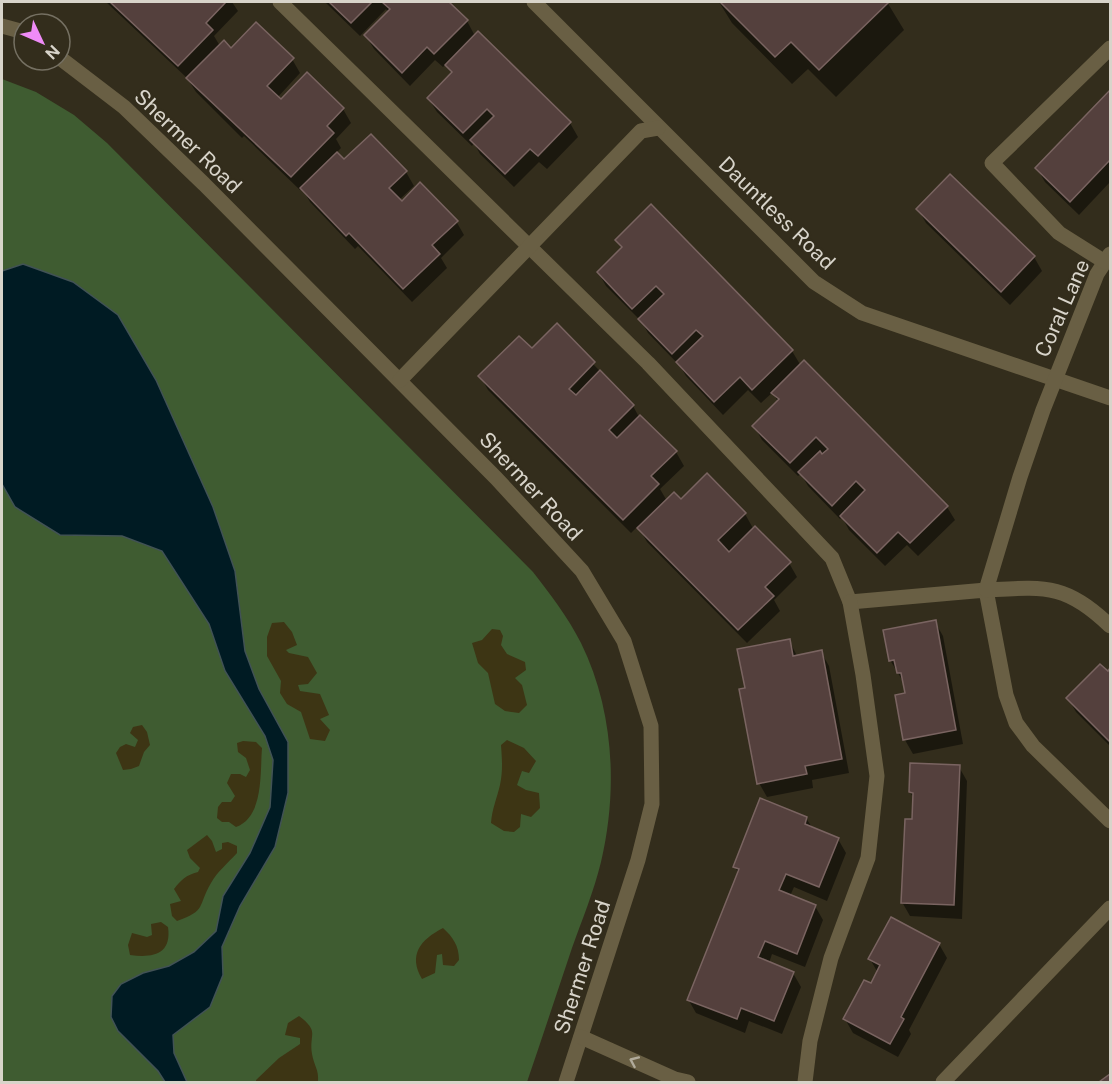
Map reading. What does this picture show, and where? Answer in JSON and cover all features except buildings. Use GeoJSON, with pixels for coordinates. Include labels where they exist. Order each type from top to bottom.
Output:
{"type":"FeatureCollection","features":[{"type":"Feature","properties":{"kind":"street"},"geometry":{"type":"LineString","coordinates":[[280,2],[648,363],[832,558],[850,602],[877,776],[868,858],[831,957],[810,1041],[805,1083]]}},
{"type":"Feature","properties":{"kind":"street","name":"Dauntless Road"},"geometry":{"type":"LineString","coordinates":[[534,2],[814,282],[862,313],[1110,398]]}},
{"type":"Feature","properties":{"kind":"street"},"geometry":{"type":"LineString","coordinates":[[1108,258],[1059,233],[992,163],[1110,48]]}},
{"type":"Feature","properties":{"kind":"street","name":"Shermer Road"},"geometry":{"type":"LineString","coordinates":[[72,67],[124,107],[204,184],[496,478],[582,571],[624,641],[651,726],[652,804],[638,860],[566,1083]]}},
{"type":"Feature","properties":{"kind":"street"},"geometry":{"type":"LineString","coordinates":[[400,380],[641,131],[658,128]]}},
{"type":"Feature","properties":{"kind":"street","name":"Coral Lane"},"geometry":{"type":"LineString","coordinates":[[986,590],[1020,477],[1054,380],[1097,274],[1108,258]]}},
{"type":"Feature","properties":{"kind":"street"},"geometry":{"type":"LineString","coordinates":[[850,602],[986,590],[1046,588],[1074,597],[1094,610],[1110,626]]}},
{"type":"Feature","properties":{"kind":"street"},"geometry":{"type":"LineString","coordinates":[[986,590],[1006,695],[1016,723],[1033,746],[1110,821]]}},
{"type":"Feature","properties":{"kind":"street"},"geometry":{"type":"LineString","coordinates":[[944,1083],[1110,908]]}},
{"type":"Feature","properties":{"kind":"street"},"geometry":{"type":"LineString","coordinates":[[581,1037],[688,1083]]}},
{"type":"Feature","properties":{"kind":"green space"},"geometry":{"type":"Polygon","coordinates":[[[2,79],[36,92],[74,115],[107,143],[533,572],[565,615],[581,643],[592,669],[606,723],[610,751],[610,807],[595,884],[527,1082],[2,1082],[2,79]]]}},
{"type":"Feature","properties":{"kind":"sand"},"geometry":{"type":"Polygon","coordinates":[[[284,622],[292,632],[297,645],[286,650],[289,653],[308,657],[317,673],[308,684],[298,685],[300,691],[320,694],[329,715],[320,719],[330,730],[325,741],[310,739],[301,712],[287,704],[280,693],[281,681],[267,656],[267,637],[272,623],[284,622]]]}},
{"type":"Feature","properties":{"kind":"sand"},"geometry":{"type":"Polygon","coordinates":[[[492,629],[500,630],[503,636],[501,645],[507,654],[525,662],[526,670],[515,678],[522,685],[527,705],[519,713],[505,711],[495,704],[488,673],[478,663],[472,643],[482,640],[492,629]]]}},
{"type":"Feature","properties":{"kind":"sand"},"geometry":{"type":"Polygon","coordinates":[[[142,725],[147,732],[150,745],[144,752],[139,766],[123,770],[116,753],[126,744],[135,747],[138,740],[130,733],[133,727],[142,725]]]}},
{"type":"Feature","properties":{"kind":"sand"},"geometry":{"type":"Polygon","coordinates":[[[507,740],[524,748],[536,761],[529,773],[522,771],[517,785],[539,793],[540,808],[531,817],[521,814],[520,827],[514,832],[504,831],[491,823],[501,780],[501,745],[507,740]]]}},
{"type":"Feature","properties":{"kind":"sand"},"geometry":{"type":"Polygon","coordinates":[[[256,742],[262,748],[260,781],[259,793],[252,814],[236,827],[217,818],[218,807],[222,802],[231,802],[235,796],[227,783],[231,774],[246,777],[250,770],[246,758],[238,752],[237,743],[256,742]]]}},
{"type":"Feature","properties":{"kind":"sand"},"geometry":{"type":"Polygon","coordinates":[[[207,835],[216,852],[222,849],[222,843],[228,842],[237,846],[237,853],[213,879],[200,907],[193,914],[177,921],[172,916],[170,904],[181,901],[174,889],[184,878],[198,872],[200,868],[190,858],[187,850],[207,835]]]}},
{"type":"Feature","properties":{"kind":"sand"},"geometry":{"type":"Polygon","coordinates":[[[161,922],[168,927],[167,944],[164,949],[153,955],[130,955],[128,945],[132,933],[147,937],[152,935],[151,924],[161,922]]]}},
{"type":"Feature","properties":{"kind":"sand"},"geometry":{"type":"Polygon","coordinates":[[[443,928],[455,942],[459,960],[454,966],[443,965],[442,954],[437,955],[435,973],[422,979],[416,963],[416,955],[428,938],[443,928]]]}},
{"type":"Feature","properties":{"kind":"sand"},"geometry":{"type":"Polygon","coordinates":[[[299,1016],[312,1030],[311,1047],[318,1082],[256,1082],[279,1058],[300,1044],[300,1038],[285,1035],[288,1023],[299,1016]]]}},
{"type":"Feature","properties":{"kind":"water"},"geometry":{"type":"Polygon","coordinates":[[[23,264],[73,282],[118,315],[156,380],[213,507],[235,571],[245,651],[259,689],[288,742],[288,793],[275,847],[240,906],[222,947],[223,975],[210,1007],[173,1035],[174,1053],[187,1082],[165,1082],[158,1071],[118,1031],[111,1017],[112,996],[121,984],[143,973],[169,966],[194,952],[216,931],[223,896],[250,853],[270,807],[273,760],[265,736],[225,671],[209,624],[162,551],[122,536],[60,535],[15,507],[2,484],[2,271],[23,264]]]}}]}
